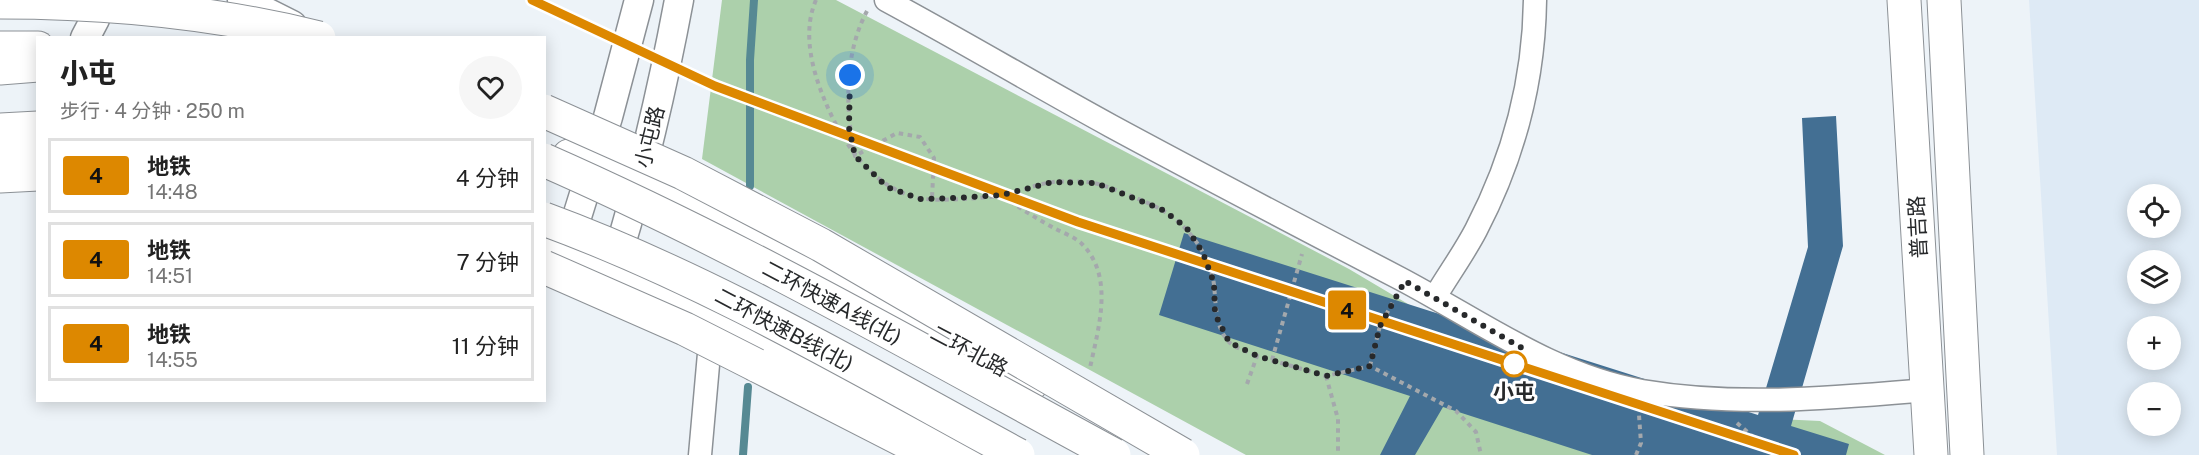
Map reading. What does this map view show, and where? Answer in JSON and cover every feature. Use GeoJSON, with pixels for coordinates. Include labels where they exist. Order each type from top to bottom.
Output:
{"type":"FeatureCollection","features":[{"type":"Feature","properties":{"kind":"main road","name":"普吉路"},"geometry":{"type":"LineString","coordinates":[[1904,0],[1931,455]]}},
{"type":"Feature","properties":{"kind":"main road","name":"普吉路"},"geometry":{"type":"LineString","coordinates":[[1944,0],[1967,455]]}},
{"type":"Feature","properties":{"kind":"main road"},"geometry":{"type":"LineString","coordinates":[[0,2],[145,8],[259,24],[310,36]]}},
{"type":"Feature","properties":{"kind":"main road"},"geometry":{"type":"LineString","coordinates":[[0,48],[36,48]]}},
{"type":"Feature","properties":{"kind":"main road"},"geometry":{"type":"LineString","coordinates":[[0,68],[36,65]]}},
{"type":"Feature","properties":{"kind":"main road"},"geometry":{"type":"LineString","coordinates":[[546,112],[682,173],[821,245],[1183,455]]}},
{"type":"Feature","properties":{"kind":"main road"},"geometry":{"type":"LineString","coordinates":[[0,130],[36,128]]}},
{"type":"Feature","properties":{"kind":"main road","name":"二环北路"},"geometry":{"type":"LineString","coordinates":[[546,147],[638,183],[763,240],[1162,455]]}},
{"type":"Feature","properties":{"kind":"main road"},"geometry":{"type":"LineString","coordinates":[[0,159],[36,157]]}},
{"type":"Feature","properties":{"kind":"main road","name":"二环快速A线(北)"},"geometry":{"type":"LineString","coordinates":[[546,161],[720,243],[1114,455]]}},
{"type":"Feature","properties":{"kind":"main road"},"geometry":{"type":"LineString","coordinates":[[0,176],[36,174]]}},
{"type":"Feature","properties":{"kind":"main road","name":"二环快速B线(北)"},"geometry":{"type":"LineString","coordinates":[[546,220],[636,255],[705,288],[1018,455]]}},
{"type":"Feature","properties":{"kind":"main road"},"geometry":{"type":"LineString","coordinates":[[552,255],[613,272],[713,317],[970,455]]}},
{"type":"Feature","properties":{"kind":"main road"},"geometry":{"type":"LineString","coordinates":[[552,255],[685,329],[932,455]]}},
{"type":"Feature","properties":{"kind":"street"},"geometry":{"type":"LineString","coordinates":[[86,36],[99,0]]}},
{"type":"Feature","properties":{"kind":"street"},"geometry":{"type":"LineString","coordinates":[[242,0],[315,36]]}},
{"type":"Feature","properties":{"kind":"street"},"geometry":{"type":"LineString","coordinates":[[552,255],[588,163],[639,0]]}},
{"type":"Feature","properties":{"kind":"street","name":"小屯路"},"geometry":{"type":"LineString","coordinates":[[613,272],[662,89],[679,0]]}},
{"type":"Feature","properties":{"kind":"street"},"geometry":{"type":"LineString","coordinates":[[1435,297],[1476,231],[1504,166],[1522,111],[1532,58],[1535,0]]}},
{"type":"Feature","properties":{"kind":"street"},"geometry":{"type":"LineString","coordinates":[[878,4],[1435,297],[1505,340],[1573,372],[1641,390],[1709,399],[1797,401],[1927,390]]}},
{"type":"Feature","properties":{"kind":"street"},"geometry":{"type":"LineString","coordinates":[[699,455],[713,317]]}},
{"type":"Feature","properties":{"kind":"path"},"geometry":{"type":"LineString","coordinates":[[816,0],[808,39],[816,80],[832,117],[855,156],[887,187],[920,199],[1002,195],[1053,182],[1096,183],[1161,209],[1186,227],[1203,253],[1214,283],[1215,314],[1229,342],[1257,356],[1326,376],[1370,366],[1456,411],[1476,432],[1481,455]]}},
{"type":"Feature","properties":{"kind":"path"},"geometry":{"type":"LineString","coordinates":[[855,156],[849,128],[850,61],[861,23],[878,4]]}},
{"type":"Feature","properties":{"kind":"path"},"geometry":{"type":"LineString","coordinates":[[855,156],[897,133],[920,137],[934,158],[932,198]]}},
{"type":"Feature","properties":{"kind":"path"},"geometry":{"type":"LineString","coordinates":[[1002,195],[1023,211],[1082,243],[1096,264],[1102,285],[1101,309],[1089,382],[1080,411]]}},
{"type":"Feature","properties":{"kind":"path"},"geometry":{"type":"LineString","coordinates":[[1272,360],[1309,231]]}},
{"type":"Feature","properties":{"kind":"path"},"geometry":{"type":"LineString","coordinates":[[1370,366],[1380,326],[1405,281]]}},
{"type":"Feature","properties":{"kind":"path"},"geometry":{"type":"LineString","coordinates":[[1247,384],[1257,356]]}},
{"type":"Feature","properties":{"kind":"path"},"geometry":{"type":"LineString","coordinates":[[1326,376],[1338,419],[1338,455]]}},
{"type":"Feature","properties":{"kind":"path"},"geometry":{"type":"LineString","coordinates":[[1636,455],[1641,443],[1638,419],[1641,390]]}},
{"type":"Feature","properties":{"kind":"path"},"geometry":{"type":"LineString","coordinates":[[1709,399],[1770,454]]}},
{"type":"Feature","properties":{"kind":"shaded area"},"geometry":{"type":"Polygon","coordinates":[[[2029,0],[2199,0],[2199,455],[2057,455],[2029,0]]]}},
{"type":"Feature","properties":{"kind":"green space"},"geometry":{"type":"Polygon","coordinates":[[[722,0],[836,0],[1349,269],[1526,374],[1656,413],[1820,421],[1885,455],[1246,455],[702,159],[722,0]]]}},
{"type":"Feature","properties":{"kind":"building","name":"小屯"},"geometry":{"type":"Polygon","coordinates":[[[1836,116],[1843,246],[1791,426],[1849,444],[1846,455],[1592,455],[1443,407],[1415,455],[1380,455],[1410,396],[1159,315],[1184,233],[1758,415],[1808,247],[1802,118],[1836,116]]]}},
{"type":"Feature","properties":{"kind":"waterway"},"geometry":{"type":"LineString","coordinates":[[750,186],[750,60],[754,0]]}},
{"type":"Feature","properties":{"kind":"waterway"},"geometry":{"type":"LineString","coordinates":[[743,455],[748,387]]}},
{"type":"Feature","properties":{"kind":"metro line","name":"4"},"geometry":{"type":"LineString","coordinates":[[532,0],[715,86],[1078,222],[1794,455]]}},
{"type":"Feature","properties":{"kind":"place","name":"小屯"},"geometry":{"type":"Point","coordinates":[1514,364]}},
{"type":"Feature","properties":{"kind":"route"},"geometry":{"type":"LineString","coordinates":[[850,75],[849,128],[855,156],[887,187],[920,199],[1002,195],[1053,182],[1096,183],[1161,209],[1186,227],[1203,253],[1214,283],[1215,314],[1229,342],[1257,356],[1326,376],[1370,366],[1380,326],[1405,281],[1522,348],[1514,364]]}}]}
